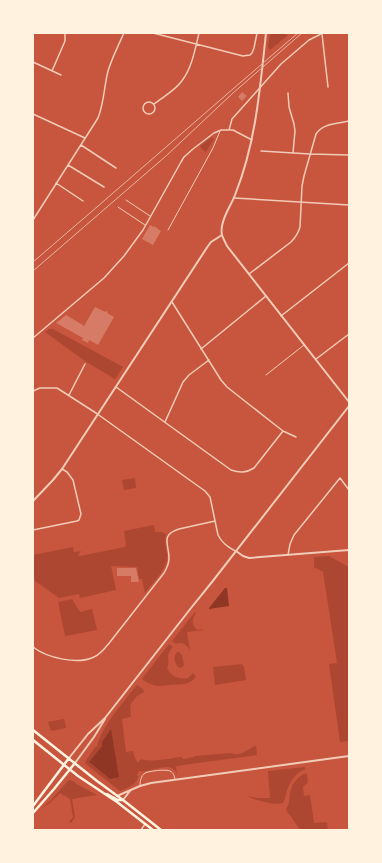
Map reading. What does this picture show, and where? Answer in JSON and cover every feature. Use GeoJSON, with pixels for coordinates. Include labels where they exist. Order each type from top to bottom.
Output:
{"type":"FeatureCollection","features":[{"type":"Feature","properties":{"kind":"main road"},"geometry":{"type":"LineString","coordinates":[[33,730],[161,830]]}},
{"type":"Feature","properties":{"kind":"main road"},"geometry":{"type":"LineString","coordinates":[[33,740],[64,765],[96,789],[117,802],[153,830]]}},
{"type":"Feature","properties":{"kind":"main road"},"geometry":{"type":"LineString","coordinates":[[33,806],[69,758]]}},
{"type":"Feature","properties":{"kind":"main road"},"geometry":{"type":"LineString","coordinates":[[33,813],[75,763]]}},
{"type":"Feature","properties":{"kind":"main road"},"geometry":{"type":"LineString","coordinates":[[96,789],[118,800],[123,800]]}},
{"type":"Feature","properties":{"kind":"street"},"geometry":{"type":"LineString","coordinates":[[52,71],[65,41],[65,33]]}},
{"type":"Feature","properties":{"kind":"street"},"geometry":{"type":"LineString","coordinates":[[33,220],[98,118],[102,108],[109,68],[124,33]]}},
{"type":"Feature","properties":{"kind":"street"},"geometry":{"type":"LineString","coordinates":[[153,33],[243,56],[250,55],[253,51],[257,33]]}},
{"type":"Feature","properties":{"kind":"street"},"geometry":{"type":"LineString","coordinates":[[154,104],[180,83],[190,66],[199,33]]}},
{"type":"Feature","properties":{"kind":"street"},"geometry":{"type":"LineString","coordinates":[[266,33],[258,107],[252,140],[234,198],[223,222],[222,235],[227,246],[349,402]]}},
{"type":"Feature","properties":{"kind":"street"},"geometry":{"type":"LineString","coordinates":[[229,130],[232,120],[252,95],[281,64],[302,45],[322,33],[328,88]]}},
{"type":"Feature","properties":{"kind":"street"},"geometry":{"type":"LineString","coordinates":[[33,62],[61,75]]}},
{"type":"Feature","properties":{"kind":"street"},"geometry":{"type":"LineString","coordinates":[[288,93],[289,106],[295,131],[293,153]]}},
{"type":"Feature","properties":{"kind":"street"},"geometry":{"type":"LineString","coordinates":[[149,101],[154,104],[156,108],[154,112],[148,114],[144,112],[143,106],[145,103],[149,101]]}},
{"type":"Feature","properties":{"kind":"street"},"geometry":{"type":"LineString","coordinates":[[33,114],[85,138]]}},
{"type":"Feature","properties":{"kind":"street"},"geometry":{"type":"LineString","coordinates":[[249,274],[295,238],[298,233],[300,227],[302,186],[316,134],[325,126],[349,121]]}},
{"type":"Feature","properties":{"kind":"street"},"geometry":{"type":"LineString","coordinates":[[33,338],[112,270],[145,226],[184,157],[214,133],[221,130],[233,130],[252,140]]}},
{"type":"Feature","properties":{"kind":"street"},"geometry":{"type":"LineString","coordinates":[[81,145],[116,168]]}},
{"type":"Feature","properties":{"kind":"street"},"geometry":{"type":"LineString","coordinates":[[261,151],[349,155]]}},
{"type":"Feature","properties":{"kind":"street"},"geometry":{"type":"LineString","coordinates":[[68,165],[104,186]]}},
{"type":"Feature","properties":{"kind":"street"},"geometry":{"type":"LineString","coordinates":[[56,184],[83,201]]}},
{"type":"Feature","properties":{"kind":"street"},"geometry":{"type":"LineString","coordinates":[[234,198],[349,205]]}},
{"type":"Feature","properties":{"kind":"street"},"geometry":{"type":"LineString","coordinates":[[33,501],[62,469],[208,246],[222,235]]}},
{"type":"Feature","properties":{"kind":"street"},"geometry":{"type":"LineString","coordinates":[[281,316],[349,263]]}},
{"type":"Feature","properties":{"kind":"street"},"geometry":{"type":"LineString","coordinates":[[201,349],[266,296]]}},
{"type":"Feature","properties":{"kind":"street"},"geometry":{"type":"LineString","coordinates":[[172,302],[208,360],[227,387],[274,424],[296,437]]}},
{"type":"Feature","properties":{"kind":"street"},"geometry":{"type":"LineString","coordinates":[[316,359],[349,334]]}},
{"type":"Feature","properties":{"kind":"street"},"geometry":{"type":"LineString","coordinates":[[165,422],[183,382],[189,375],[208,360]]}},
{"type":"Feature","properties":{"kind":"street"},"geometry":{"type":"LineString","coordinates":[[68,395],[85,364]]}},
{"type":"Feature","properties":{"kind":"street"},"geometry":{"type":"LineString","coordinates":[[116,387],[231,470],[237,472],[243,473],[254,468],[283,430]]}},
{"type":"Feature","properties":{"kind":"street"},"geometry":{"type":"LineString","coordinates":[[33,391],[40,388],[57,388],[98,414],[205,491],[210,497],[220,540],[225,545],[243,556],[249,558],[349,550]]}},
{"type":"Feature","properties":{"kind":"street"},"geometry":{"type":"LineString","coordinates":[[75,763],[94,737],[105,718],[349,406]]}},
{"type":"Feature","properties":{"kind":"street"},"geometry":{"type":"LineString","coordinates":[[33,530],[79,520],[80,514],[73,480],[67,472],[62,469]]}},
{"type":"Feature","properties":{"kind":"street"},"geometry":{"type":"LineString","coordinates":[[288,555],[294,534],[340,478],[349,490]]}},
{"type":"Feature","properties":{"kind":"street"},"geometry":{"type":"LineString","coordinates":[[33,647],[46,655],[65,660],[83,660],[96,657],[110,642],[168,568],[169,561],[166,542],[169,534],[179,529],[215,521]]}},
{"type":"Feature","properties":{"kind":"street"},"geometry":{"type":"LineString","coordinates":[[69,758],[88,734],[105,718]]}},
{"type":"Feature","properties":{"kind":"street"},"geometry":{"type":"LineString","coordinates":[[118,796],[140,786],[151,783],[349,756]]}},
{"type":"Feature","properties":{"kind":"street"},"geometry":{"type":"LineString","coordinates":[[123,800],[131,790]]}},
{"type":"Feature","properties":{"kind":"street"},"geometry":{"type":"LineString","coordinates":[[141,830],[149,820]]}},
{"type":"Feature","properties":{"kind":"lane"},"geometry":{"type":"LineString","coordinates":[[168,230],[213,148],[221,130]]}},
{"type":"Feature","properties":{"kind":"lane"},"geometry":{"type":"LineString","coordinates":[[126,200],[150,216]]}},
{"type":"Feature","properties":{"kind":"lane"},"geometry":{"type":"LineString","coordinates":[[118,207],[145,226]]}},
{"type":"Feature","properties":{"kind":"lane"},"geometry":{"type":"LineString","coordinates":[[266,375],[304,345]]}},
{"type":"Feature","properties":{"kind":"lane"},"geometry":{"type":"LineString","coordinates":[[140,786],[142,777],[149,772],[170,770],[175,780]]}},
{"type":"Feature","properties":{"kind":"shaded area"},"geometry":{"type":"Polygon","coordinates":[[[270,33],[288,35],[270,50],[268,47],[270,33]]]}},
{"type":"Feature","properties":{"kind":"shaded area"},"geometry":{"type":"Polygon","coordinates":[[[212,137],[214,139],[206,152],[200,146],[212,137]]]}},
{"type":"Feature","properties":{"kind":"shaded area"},"geometry":{"type":"Polygon","coordinates":[[[49,329],[53,329],[123,367],[115,379],[85,361],[45,332],[49,329]]]}},
{"type":"Feature","properties":{"kind":"shaded area"},"geometry":{"type":"Polygon","coordinates":[[[135,478],[136,488],[124,490],[122,480],[135,478]]]}},
{"type":"Feature","properties":{"kind":"shaded area"},"geometry":{"type":"Polygon","coordinates":[[[154,525],[155,532],[162,532],[166,534],[165,541],[167,559],[160,575],[145,593],[142,579],[139,579],[137,567],[111,566],[116,590],[80,598],[79,594],[59,598],[35,581],[33,571],[33,555],[73,547],[74,552],[81,551],[78,555],[80,556],[125,547],[124,531],[154,525]]]}},
{"type":"Feature","properties":{"kind":"shaded area"},"geometry":{"type":"Polygon","coordinates":[[[329,556],[349,567],[349,741],[340,742],[329,664],[337,663],[323,572],[314,567],[314,557],[329,556]]]}},
{"type":"Feature","properties":{"kind":"shaded area"},"geometry":{"type":"Polygon","coordinates":[[[225,588],[227,588],[229,606],[209,609],[209,608],[225,588]]]}},
{"type":"Feature","properties":{"kind":"shaded area"},"geometry":{"type":"Polygon","coordinates":[[[72,599],[80,612],[92,609],[97,630],[65,636],[58,602],[72,599]]]}},
{"type":"Feature","properties":{"kind":"shaded area"},"geometry":{"type":"Polygon","coordinates":[[[195,612],[193,622],[194,626],[197,630],[203,630],[187,632],[190,650],[184,644],[176,644],[172,641],[195,612]]]}},
{"type":"Feature","properties":{"kind":"shaded area"},"geometry":{"type":"Polygon","coordinates":[[[169,644],[173,647],[168,656],[167,668],[175,677],[188,678],[193,673],[196,676],[194,679],[188,683],[158,686],[142,679],[169,644]]]}},
{"type":"Feature","properties":{"kind":"shaded area"},"geometry":{"type":"Polygon","coordinates":[[[177,652],[182,655],[184,665],[181,668],[178,667],[175,661],[177,652]]]}},
{"type":"Feature","properties":{"kind":"shaded area"},"geometry":{"type":"Polygon","coordinates":[[[242,664],[244,667],[246,680],[215,685],[213,667],[242,664]]]}},
{"type":"Feature","properties":{"kind":"shaded area"},"geometry":{"type":"Polygon","coordinates":[[[137,685],[143,689],[144,692],[137,696],[130,705],[131,716],[122,719],[126,752],[133,751],[138,763],[141,759],[155,760],[182,757],[183,759],[195,756],[231,753],[237,754],[255,746],[257,755],[176,766],[177,775],[175,770],[166,767],[139,771],[137,775],[139,777],[134,784],[120,791],[85,762],[95,747],[98,746],[100,737],[109,721],[137,685]],[[102,746],[89,762],[110,779],[102,746]]]}},
{"type":"Feature","properties":{"kind":"shaded area"},"geometry":{"type":"Polygon","coordinates":[[[64,719],[66,728],[51,731],[48,722],[64,719]]]}},
{"type":"Feature","properties":{"kind":"shaded area"},"geometry":{"type":"Polygon","coordinates":[[[111,729],[119,777],[110,779],[89,762],[102,746],[102,742],[111,729]]]}},
{"type":"Feature","properties":{"kind":"shaded area"},"geometry":{"type":"Polygon","coordinates":[[[305,767],[305,769],[298,773],[290,782],[283,803],[275,804],[247,796],[270,798],[268,771],[305,767]]]}},
{"type":"Feature","properties":{"kind":"shaded area"},"geometry":{"type":"Polygon","coordinates":[[[307,773],[308,783],[303,787],[304,796],[310,795],[314,823],[327,822],[328,830],[300,830],[287,812],[286,809],[289,803],[293,784],[299,777],[307,773]]]}},
{"type":"Feature","properties":{"kind":"shaded area"},"geometry":{"type":"Polygon","coordinates":[[[70,780],[97,795],[72,799],[75,817],[71,823],[69,822],[73,817],[70,799],[60,793],[50,803],[41,809],[70,780]]]}},
{"type":"Feature","properties":{"kind":"building"},"geometry":{"type":"Polygon","coordinates":[[[242,92],[247,96],[242,101],[238,97],[242,92]]]}},
{"type":"Feature","properties":{"kind":"building"},"geometry":{"type":"Polygon","coordinates":[[[150,225],[161,231],[153,245],[142,239],[150,225]]]}},
{"type":"Feature","properties":{"kind":"building"},"geometry":{"type":"Polygon","coordinates":[[[95,307],[108,312],[107,313],[114,317],[98,345],[89,340],[88,343],[82,340],[83,338],[56,323],[66,315],[84,326],[95,307]]]}},
{"type":"Feature","properties":{"kind":"building"},"geometry":{"type":"Polygon","coordinates":[[[117,568],[136,568],[139,582],[131,582],[131,576],[117,576],[117,568]]]}},
{"type":"Feature","properties":{"kind":"tram line"},"geometry":{"type":"LineString","coordinates":[[33,271],[166,156],[233,93],[302,33]]}},
{"type":"Feature","properties":{"kind":"railway"},"geometry":{"type":"LineString","coordinates":[[33,262],[298,33]]}}]}
